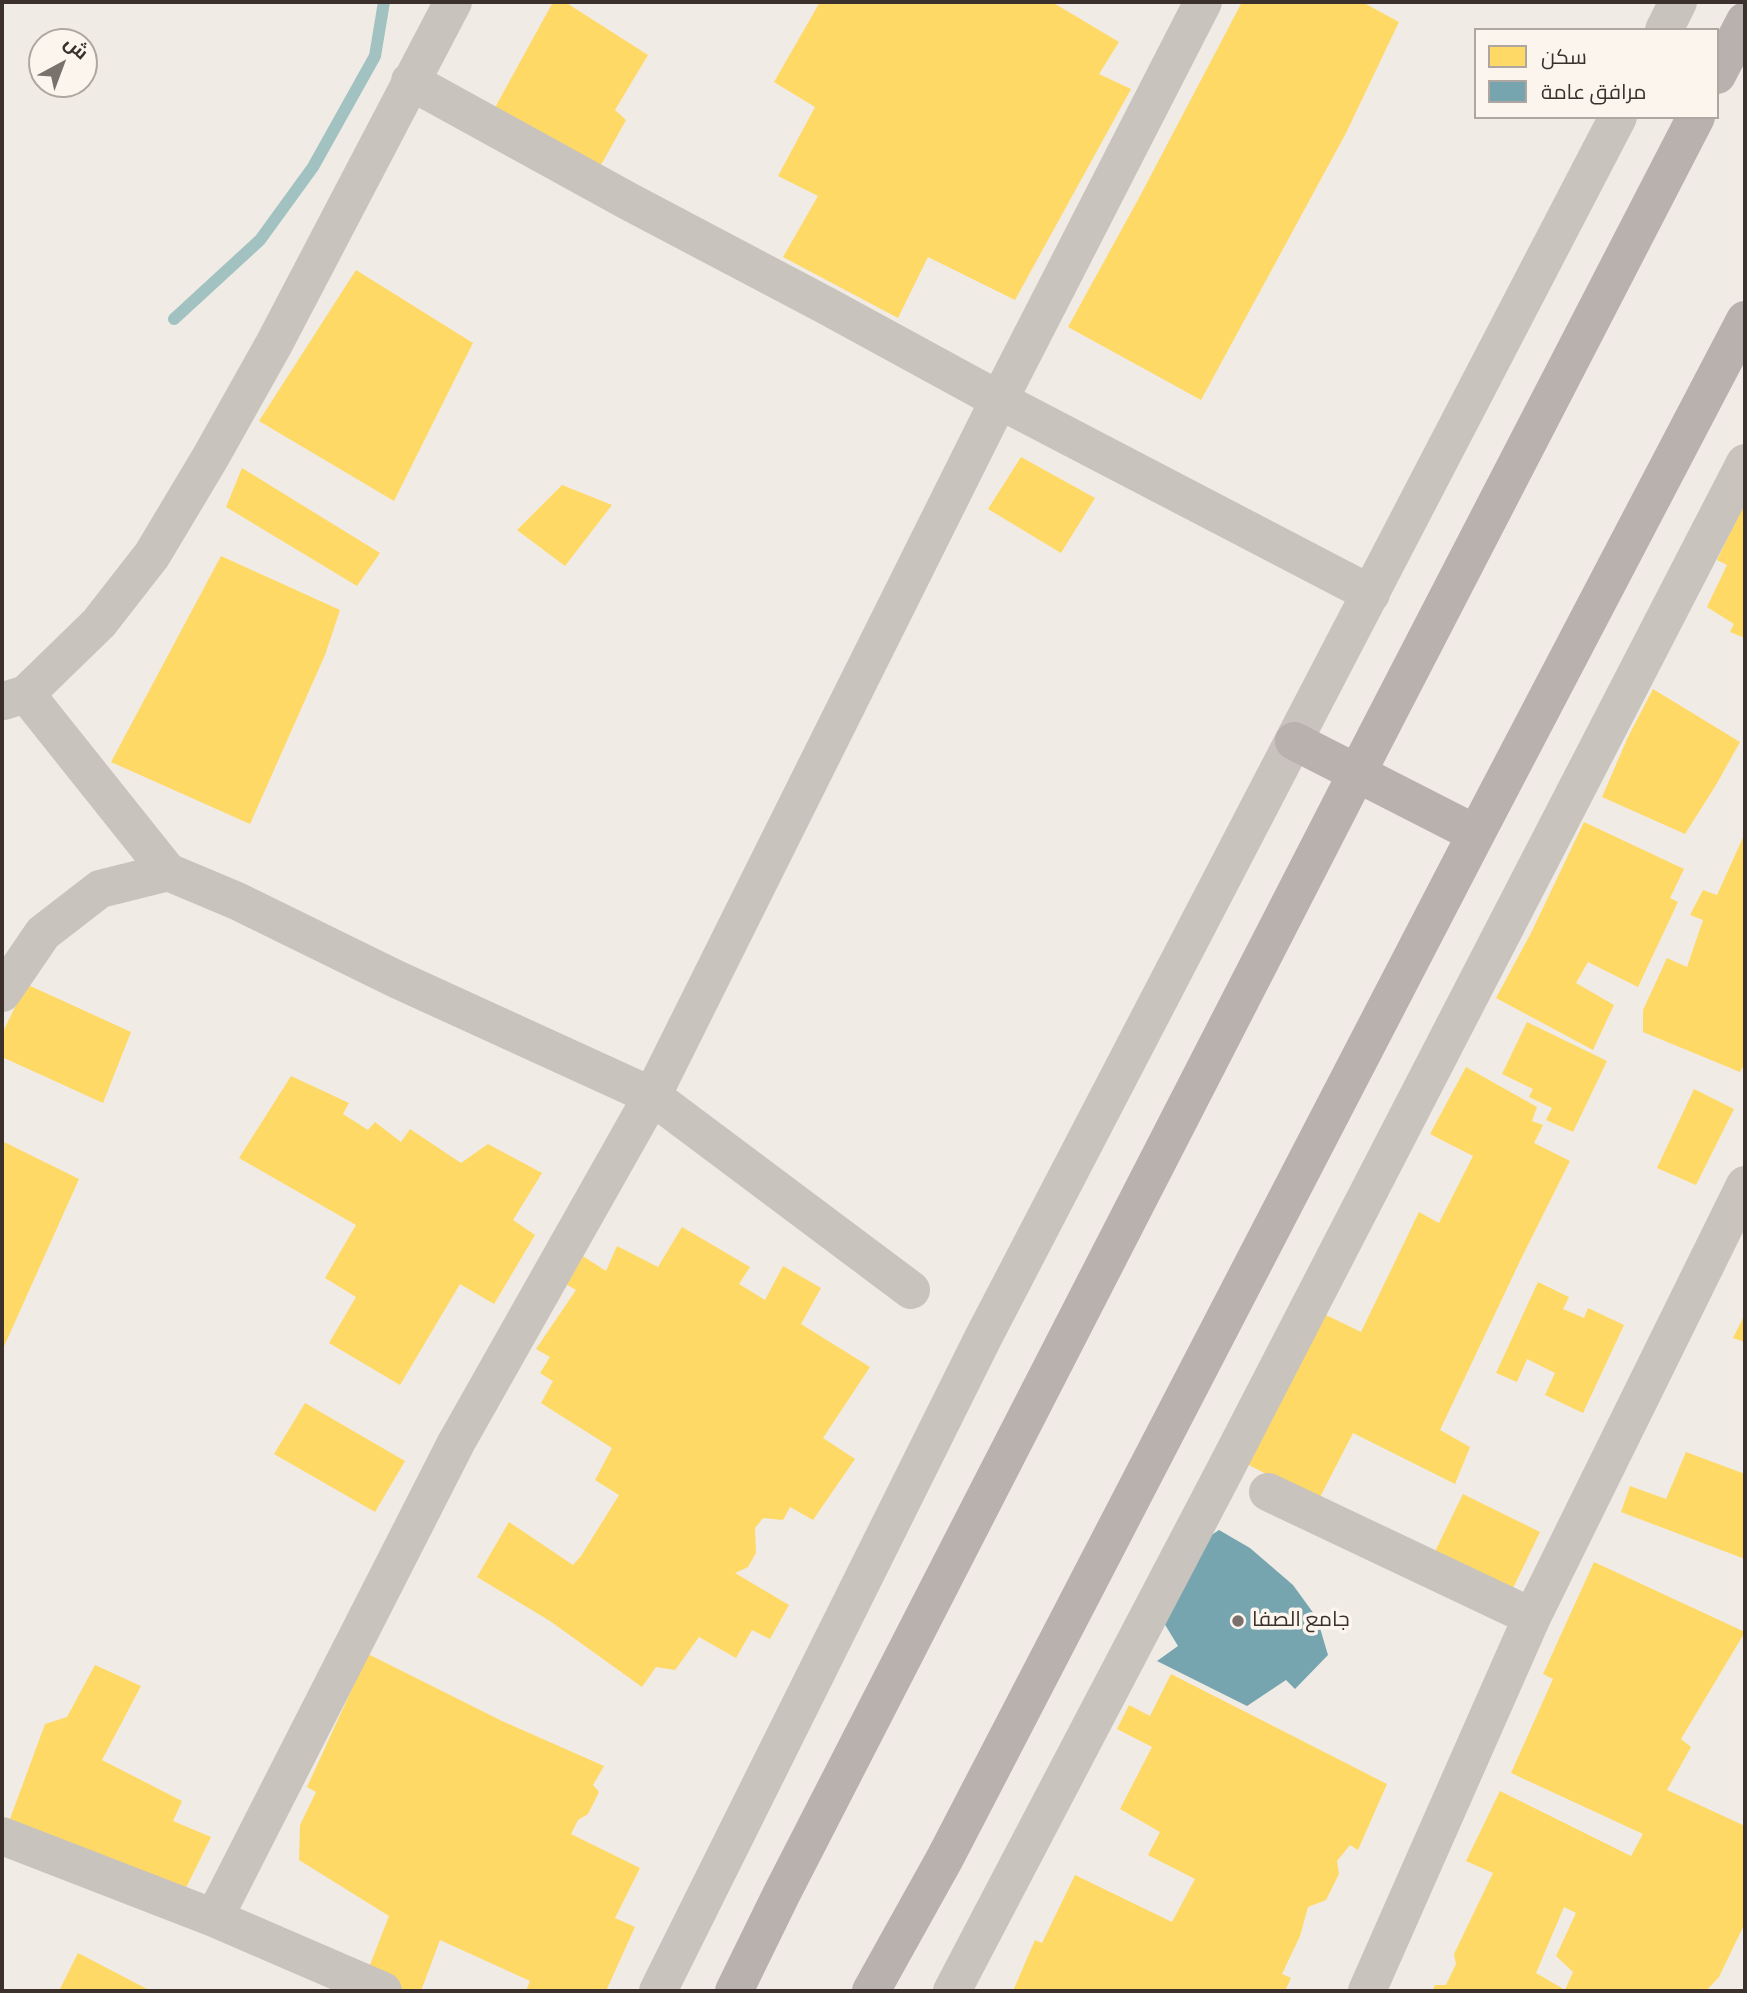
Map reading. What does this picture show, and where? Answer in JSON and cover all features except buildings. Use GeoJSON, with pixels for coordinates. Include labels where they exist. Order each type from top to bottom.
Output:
{"type":"FeatureCollection","features":[{"type":"Feature","properties":{"kind":"main road"},"geometry":{"type":"LineString","coordinates":[[1719,71],[1745,21]]}},
{"type":"Feature","properties":{"kind":"main road"},"geometry":{"type":"LineString","coordinates":[[734,1991],[1695,119]]}},
{"type":"Feature","properties":{"kind":"main road"},"geometry":{"type":"LineString","coordinates":[[871,1991],[951,1846],[1745,320]]}},
{"type":"Feature","properties":{"kind":"main road"},"geometry":{"type":"LineString","coordinates":[[1294,741],[1476,834]]}},
{"type":"Feature","properties":{"kind":"street"},"geometry":{"type":"LineString","coordinates":[[453,2],[274,344],[152,555],[99,623],[14,698],[168,872],[237,901],[396,979],[652,1096],[911,1290]]}},
{"type":"Feature","properties":{"kind":"street"},"geometry":{"type":"LineString","coordinates":[[214,1918],[456,1443],[652,1096],[999,400],[1203,2]]}},
{"type":"Feature","properties":{"kind":"street"},"geometry":{"type":"LineString","coordinates":[[1665,28],[1678,2]]}},
{"type":"Feature","properties":{"kind":"street"},"geometry":{"type":"LineString","coordinates":[[410,81],[999,400],[1371,594]]}},
{"type":"Feature","properties":{"kind":"street"},"geometry":{"type":"LineString","coordinates":[[658,1991],[984,1336],[1617,119]]}},
{"type":"Feature","properties":{"kind":"street"},"geometry":{"type":"LineString","coordinates":[[951,1991],[1224,1472],[1745,463]]}},
{"type":"Feature","properties":{"kind":"street"},"geometry":{"type":"LineString","coordinates":[[2,993],[43,933],[100,889],[168,872]]}},
{"type":"Feature","properties":{"kind":"street"},"geometry":{"type":"LineString","coordinates":[[1367,1991],[1532,1617],[1745,1185]]}},
{"type":"Feature","properties":{"kind":"street"},"geometry":{"type":"LineString","coordinates":[[1268,1492],[1532,1617]]}},
{"type":"Feature","properties":{"kind":"street"},"geometry":{"type":"LineString","coordinates":[[2,1836],[214,1918],[383,1991]]}},
{"type":"Feature","properties":{"kind":"waterway"},"geometry":{"type":"LineString","coordinates":[[174,319],[260,240],[313,167],[375,56],[384,2]]}},
{"type":"Feature","properties":{"kind":"place","name":"جامع الصفا"},"geometry":{"type":"Point","coordinates":[1238,1621]}}]}
